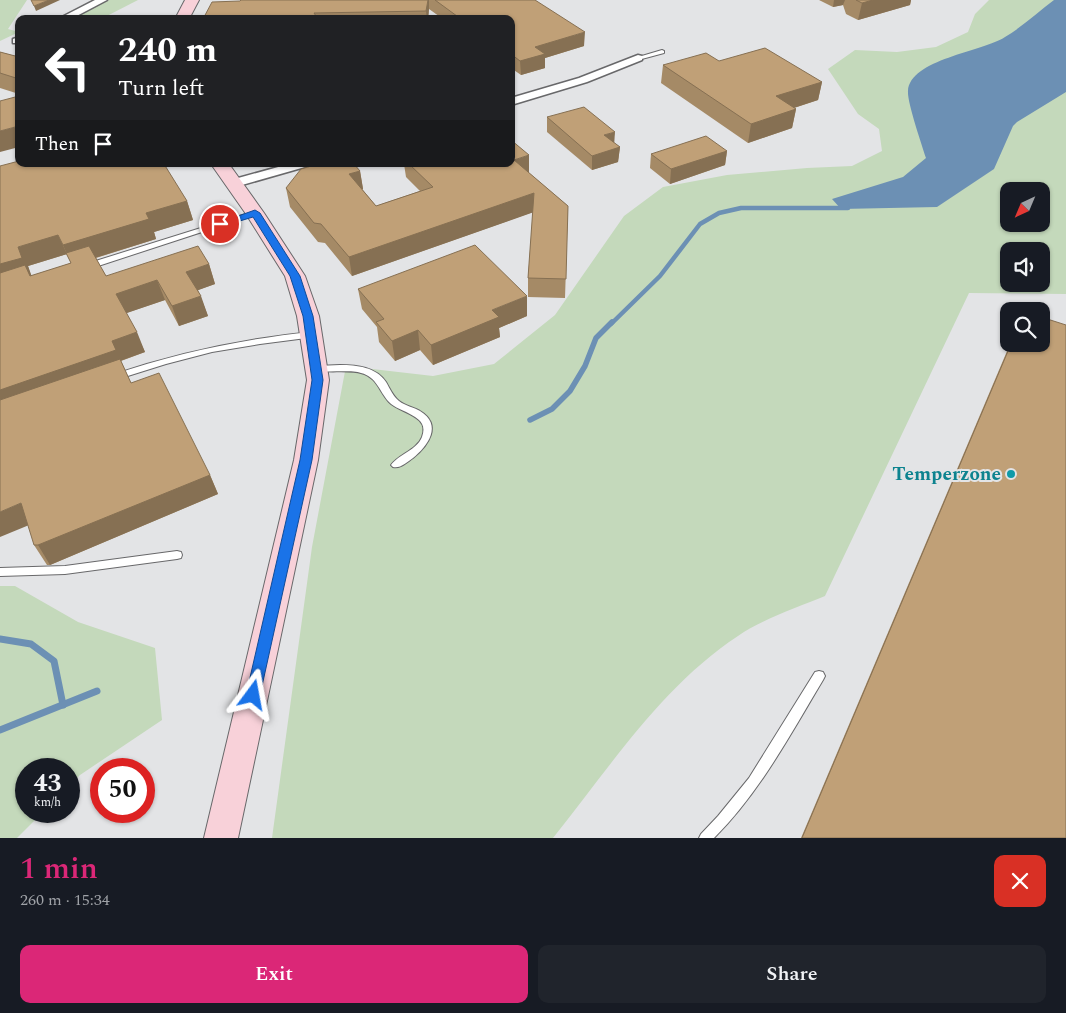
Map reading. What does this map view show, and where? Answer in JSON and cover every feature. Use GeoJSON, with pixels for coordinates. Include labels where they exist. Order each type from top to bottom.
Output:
{"type":"FeatureCollection","features":[{"type":"Feature","properties":{"kind":"main road"},"geometry":{"type":"LineString","coordinates":[[184,15],[192,0]]}},
{"type":"Feature","properties":{"kind":"main road"},"geometry":{"type":"LineString","coordinates":[[221,838],[306,460],[318,380],[308,316],[295,276],[228,173]]}},
{"type":"Feature","properties":{"kind":"street"},"geometry":{"type":"LineString","coordinates":[[71,15],[102,0]]}},
{"type":"Feature","properties":{"kind":"street"},"geometry":{"type":"LineString","coordinates":[[515,101],[583,80],[638,58]]}},
{"type":"Feature","properties":{"kind":"street"},"geometry":{"type":"LineString","coordinates":[[228,173],[277,167]]}},
{"type":"Feature","properties":{"kind":"lane"},"geometry":{"type":"LineString","coordinates":[[638,58],[662,52]]}},
{"type":"Feature","properties":{"kind":"lane"},"geometry":{"type":"LineString","coordinates":[[81,268],[255,213]]}},
{"type":"Feature","properties":{"kind":"lane"},"geometry":{"type":"LineString","coordinates":[[104,381],[179,356],[221,346],[311,336]]}},
{"type":"Feature","properties":{"kind":"lane"},"geometry":{"type":"LineString","coordinates":[[316,369],[350,369],[368,372],[376,376],[395,403],[420,416],[426,426],[426,440],[420,448],[396,465]]}},
{"type":"Feature","properties":{"kind":"lane"},"geometry":{"type":"LineString","coordinates":[[0,572],[65,570],[177,555]]}},
{"type":"Feature","properties":{"kind":"lane"},"geometry":{"type":"LineString","coordinates":[[705,838],[722,822],[750,788],[819,676]]}},
{"type":"Feature","properties":{"kind":"green space"},"geometry":{"type":"Polygon","coordinates":[[[0,0],[27,0],[17,15],[15,15],[8,29],[15,31],[15,34],[0,41],[0,0]]]}},
{"type":"Feature","properties":{"kind":"green space"},"geometry":{"type":"Polygon","coordinates":[[[109,0],[138,0],[109,15],[79,15],[109,0]]]}},
{"type":"Feature","properties":{"kind":"green space"},"geometry":{"type":"Polygon","coordinates":[[[989,0],[1066,0],[1066,294],[969,293],[825,596],[747,630],[711,656],[685,679],[638,729],[553,838],[272,838],[312,547],[346,366],[433,376],[494,364],[555,315],[624,216],[663,187],[727,175],[852,166],[882,151],[879,129],[858,114],[828,69],[855,50],[897,52],[936,47],[968,32],[975,14],[989,0]]]}},
{"type":"Feature","properties":{"kind":"green space"},"geometry":{"type":"Polygon","coordinates":[[[0,586],[15,586],[78,622],[155,648],[162,720],[105,758],[90,758],[90,768],[80,775],[80,758],[15,758],[15,823],[32,823],[17,838],[0,838],[0,586]]]}},
{"type":"Feature","properties":{"kind":"water"},"geometry":{"type":"Polygon","coordinates":[[[1054,0],[1066,0],[1066,92],[1013,126],[994,169],[937,207],[841,209],[832,199],[903,177],[926,158],[908,97],[912,80],[921,71],[934,64],[1005,37],[1054,0]]]}},
{"type":"Feature","properties":{"kind":"building"},"geometry":{"type":"Polygon","coordinates":[[[31,0],[49,0],[34,6],[31,0]]]}},
{"type":"Feature","properties":{"kind":"building"},"geometry":{"type":"Polygon","coordinates":[[[428,0],[426,11],[314,13],[315,15],[205,15],[212,2],[428,0]]]}},
{"type":"Feature","properties":{"kind":"building"},"geometry":{"type":"Polygon","coordinates":[[[435,0],[535,0],[585,32],[535,47],[545,54],[520,61],[515,57],[515,15],[456,15],[435,0]]]}},
{"type":"Feature","properties":{"kind":"building"},"geometry":{"type":"Polygon","coordinates":[[[856,0],[873,0],[862,3],[856,0]]]}},
{"type":"Feature","properties":{"kind":"building"},"geometry":{"type":"Polygon","coordinates":[[[765,48],[822,82],[776,96],[796,109],[751,124],[663,65],[706,53],[719,61],[765,48]]]}},
{"type":"Feature","properties":{"kind":"building"},"geometry":{"type":"Polygon","coordinates":[[[0,52],[15,56],[15,78],[0,73],[0,52]]]}},
{"type":"Feature","properties":{"kind":"building"},"geometry":{"type":"Polygon","coordinates":[[[15,97],[15,127],[0,131],[0,101],[15,97]]]}},
{"type":"Feature","properties":{"kind":"building"},"geometry":{"type":"Polygon","coordinates":[[[584,107],[615,132],[604,135],[620,147],[592,156],[547,117],[584,107]]]}},
{"type":"Feature","properties":{"kind":"building"},"geometry":{"type":"Polygon","coordinates":[[[706,136],[727,151],[671,169],[651,154],[706,136]]]}},
{"type":"Feature","properties":{"kind":"building"},"geometry":{"type":"Polygon","coordinates":[[[515,143],[529,155],[515,160],[515,143]]]}},
{"type":"Feature","properties":{"kind":"building"},"geometry":{"type":"Polygon","coordinates":[[[515,161],[568,206],[566,279],[528,278],[534,193],[349,257],[321,224],[314,223],[286,188],[301,169],[308,167],[357,167],[360,171],[349,174],[376,206],[433,187],[412,167],[515,167],[515,161]]]}},
{"type":"Feature","properties":{"kind":"building"},"geometry":{"type":"Polygon","coordinates":[[[15,162],[15,167],[166,167],[187,201],[146,213],[149,219],[63,245],[58,235],[18,247],[22,258],[0,264],[0,166],[15,162]]]}},
{"type":"Feature","properties":{"kind":"building"},"geometry":{"type":"Polygon","coordinates":[[[475,245],[527,296],[492,310],[499,317],[431,345],[418,330],[392,341],[376,322],[384,319],[358,289],[475,245]]]}},
{"type":"Feature","properties":{"kind":"building"},"geometry":{"type":"Polygon","coordinates":[[[89,246],[106,276],[198,246],[209,264],[186,272],[201,296],[172,306],[157,280],[116,294],[137,332],[112,341],[116,350],[0,390],[0,273],[25,265],[30,276],[71,263],[66,253],[89,246]]]}},
{"type":"Feature","properties":{"kind":"building","name":"Temperzone"},"geometry":{"type":"Polygon","coordinates":[[[1050,320],[1066,325],[1066,838],[802,838],[1008,352],[1050,352],[1050,320]]]}},
{"type":"Feature","properties":{"kind":"building"},"geometry":{"type":"Polygon","coordinates":[[[120,359],[131,383],[159,373],[210,475],[34,545],[21,503],[0,512],[0,400],[120,359]]]}},
{"type":"Feature","properties":{"kind":"waterway"},"geometry":{"type":"LineString","coordinates":[[611,324],[660,276],[700,224],[719,213],[741,208],[848,208]]}},
{"type":"Feature","properties":{"kind":"waterway"},"geometry":{"type":"LineString","coordinates":[[530,420],[552,409],[570,391],[585,366],[596,338],[612,322]]}},
{"type":"Feature","properties":{"kind":"waterway"},"geometry":{"type":"LineString","coordinates":[[0,639],[31,644],[54,661],[63,705]]}},
{"type":"Feature","properties":{"kind":"waterway"},"geometry":{"type":"LineString","coordinates":[[63,705],[97,691]]}},
{"type":"Feature","properties":{"kind":"waterway"},"geometry":{"type":"LineString","coordinates":[[0,730],[63,705]]}},
{"type":"Feature","properties":{"kind":"place","name":"Temperzone"},"geometry":{"type":"Point","coordinates":[1011,474]}},
{"type":"Feature","properties":{"kind":"route"},"geometry":{"type":"LineString","coordinates":[[220,224],[255,213],[295,276],[308,316],[318,380],[306,460],[253,695]]}}]}
